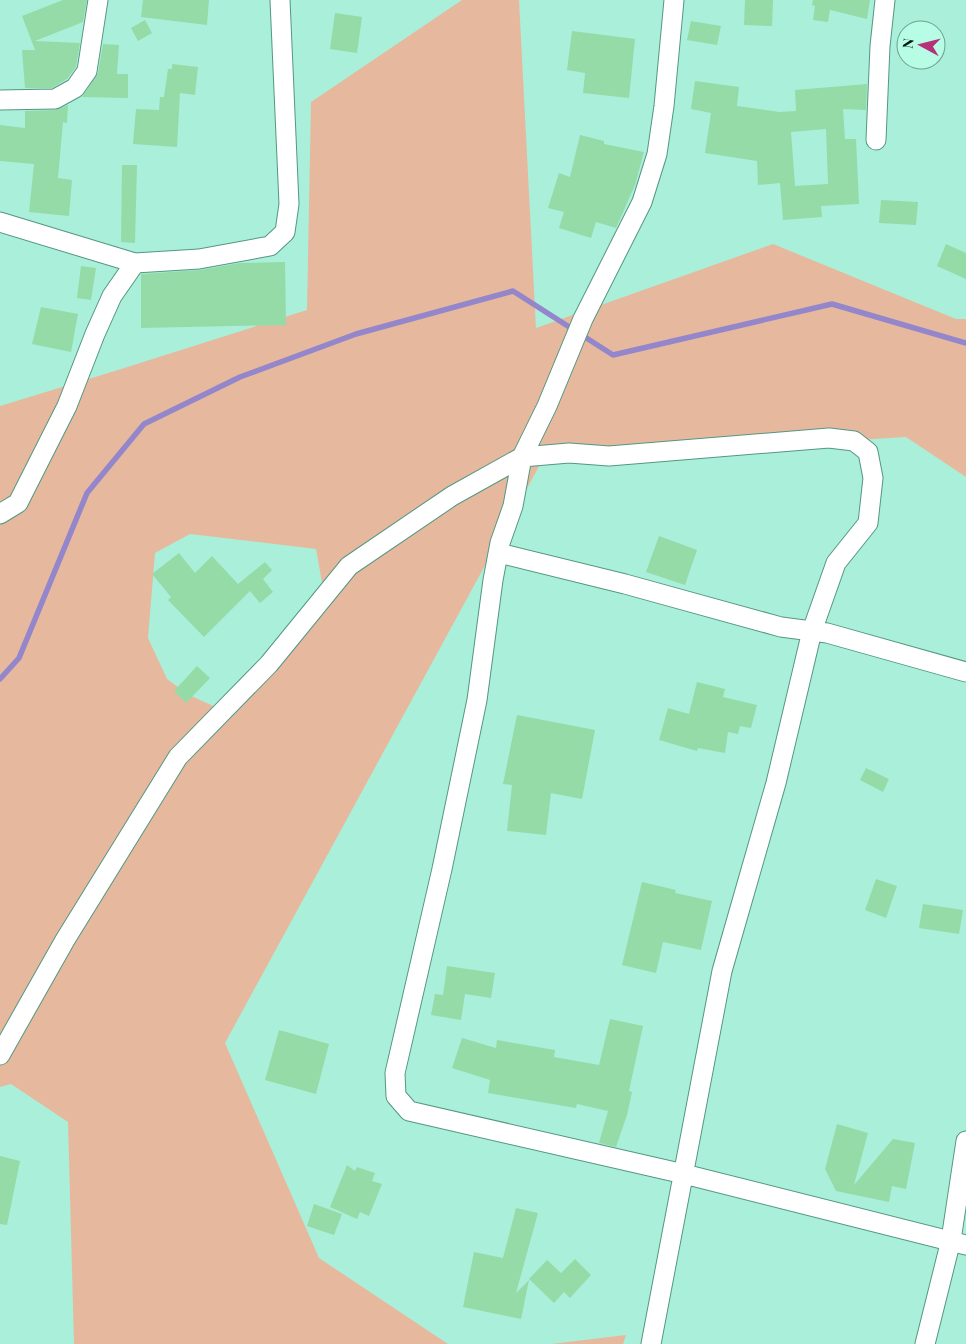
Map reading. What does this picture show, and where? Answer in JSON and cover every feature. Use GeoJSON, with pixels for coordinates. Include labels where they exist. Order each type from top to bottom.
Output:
{"type":"FeatureCollection","features":[{"type":"Feature","properties":{"kind":"street"},"geometry":{"type":"LineString","coordinates":[[0,100],[55,100],[75,88],[87,71],[98,0]]}},
{"type":"Feature","properties":{"kind":"street"},"geometry":{"type":"LineString","coordinates":[[0,222],[135,263],[199,259],[270,246],[285,232],[289,204],[280,0]]}},
{"type":"Feature","properties":{"kind":"street"},"geometry":{"type":"LineString","coordinates":[[674,0],[664,106],[656,154],[642,202],[583,318],[547,406],[522,458],[513,506],[498,553],[476,700],[442,869],[395,1073],[396,1096],[409,1110],[684,1174],[958,1242]]}},
{"type":"Feature","properties":{"kind":"street"},"geometry":{"type":"LineString","coordinates":[[876,140],[880,46],[885,0]]}},
{"type":"Feature","properties":{"kind":"street"},"geometry":{"type":"LineString","coordinates":[[0,514],[18,503],[67,406],[112,296],[135,263]]}},
{"type":"Feature","properties":{"kind":"street"},"geometry":{"type":"LineString","coordinates":[[0,1055],[65,940],[178,757],[269,664],[349,566],[452,496],[522,458],[569,454],[609,456],[828,438],[854,441],[868,452],[873,478],[868,523],[836,563],[812,630],[776,783],[722,971],[651,1344]]}},
{"type":"Feature","properties":{"kind":"street"},"geometry":{"type":"LineString","coordinates":[[498,553],[625,584],[781,627],[827,633],[966,672]]}},
{"type":"Feature","properties":{"kind":"street"},"geometry":{"type":"LineString","coordinates":[[925,1344],[958,1242],[966,1141]]}},
{"type":"Feature","properties":{"kind":"shaded area"},"geometry":{"type":"Polygon","coordinates":[[[462,0],[519,0],[536,328],[773,244],[956,319],[966,319],[966,477],[906,437],[543,459],[225,1043],[319,1258],[448,1344],[74,1344],[68,1122],[11,1084],[0,1087],[0,406],[307,310],[311,102],[462,0]],[[190,534],[155,553],[148,638],[167,679],[189,695],[229,713],[327,610],[316,549],[190,534]]]}},
{"type":"Feature","properties":{"kind":"shaded area"},"geometry":{"type":"Polygon","coordinates":[[[626,1335],[623,1344],[551,1344],[626,1335]]]}},
{"type":"Feature","properties":{"kind":"building"},"geometry":{"type":"Polygon","coordinates":[[[63,0],[87,0],[83,22],[35,41],[80,43],[76,67],[67,79],[52,88],[25,88],[22,50],[35,50],[22,16],[63,0]]]}},
{"type":"Feature","properties":{"kind":"building"},"geometry":{"type":"Polygon","coordinates":[[[143,0],[209,0],[207,25],[141,17],[143,0]]]}},
{"type":"Feature","properties":{"kind":"building"},"geometry":{"type":"Polygon","coordinates":[[[745,0],[773,0],[772,26],[744,25],[745,0]]]}},
{"type":"Feature","properties":{"kind":"building"},"geometry":{"type":"Polygon","coordinates":[[[813,0],[870,0],[867,19],[830,10],[828,22],[813,20],[815,6],[812,5],[813,0]]]}},
{"type":"Feature","properties":{"kind":"building"},"geometry":{"type":"Polygon","coordinates":[[[335,13],[362,17],[357,53],[330,49],[335,13]]]}},
{"type":"Feature","properties":{"kind":"building"},"geometry":{"type":"Polygon","coordinates":[[[145,20],[152,33],[138,41],[131,28],[145,20]]]}},
{"type":"Feature","properties":{"kind":"building"},"geometry":{"type":"Polygon","coordinates":[[[691,21],[721,26],[717,45],[687,40],[691,21]]]}},
{"type":"Feature","properties":{"kind":"building"},"geometry":{"type":"Polygon","coordinates":[[[572,31],[635,39],[629,98],[583,93],[585,73],[567,70],[572,31]]]}},
{"type":"Feature","properties":{"kind":"building"},"geometry":{"type":"Polygon","coordinates":[[[103,44],[119,45],[117,74],[128,74],[128,98],[82,97],[98,73],[103,44]]]}},
{"type":"Feature","properties":{"kind":"building"},"geometry":{"type":"Polygon","coordinates":[[[172,64],[198,67],[195,95],[180,93],[177,147],[133,144],[136,109],[159,110],[160,97],[164,97],[168,69],[172,69],[172,64]]]}},
{"type":"Feature","properties":{"kind":"building"},"geometry":{"type":"Polygon","coordinates":[[[695,81],[739,87],[737,106],[779,112],[796,111],[795,90],[867,84],[866,110],[843,109],[845,139],[856,139],[859,204],[821,206],[822,217],[783,220],[780,183],[758,185],[757,161],[705,153],[711,113],[691,109],[695,81]],[[826,129],[791,132],[795,186],[828,184],[826,129]]]}},
{"type":"Feature","properties":{"kind":"building"},"geometry":{"type":"Polygon","coordinates":[[[68,105],[67,123],[63,122],[58,178],[72,180],[69,216],[29,212],[34,164],[0,161],[0,125],[25,128],[25,111],[56,110],[68,105]]]}},
{"type":"Feature","properties":{"kind":"building"},"geometry":{"type":"Polygon","coordinates":[[[580,135],[604,141],[604,144],[644,152],[635,185],[616,228],[596,222],[591,238],[559,228],[564,212],[548,208],[559,173],[570,177],[580,135]]]}},
{"type":"Feature","properties":{"kind":"building"},"geometry":{"type":"Polygon","coordinates":[[[122,165],[137,165],[135,243],[121,242],[122,165]]]}},
{"type":"Feature","properties":{"kind":"building"},"geometry":{"type":"Polygon","coordinates":[[[881,200],[918,202],[916,225],[879,223],[881,200]]]}},
{"type":"Feature","properties":{"kind":"building"},"geometry":{"type":"Polygon","coordinates":[[[946,244],[966,253],[966,279],[937,266],[946,244]]]}},
{"type":"Feature","properties":{"kind":"building"},"geometry":{"type":"Polygon","coordinates":[[[285,262],[286,325],[141,328],[141,274],[200,270],[240,263],[285,262]]]}},
{"type":"Feature","properties":{"kind":"building"},"geometry":{"type":"Polygon","coordinates":[[[81,266],[96,268],[91,300],[77,298],[81,266]]]}},
{"type":"Feature","properties":{"kind":"building"},"geometry":{"type":"Polygon","coordinates":[[[41,307],[78,314],[71,352],[32,344],[41,307]]]}},
{"type":"Feature","properties":{"kind":"building"},"geometry":{"type":"Polygon","coordinates":[[[659,536],[697,550],[685,585],[646,572],[659,536]]]}},
{"type":"Feature","properties":{"kind":"building"},"geometry":{"type":"Polygon","coordinates":[[[179,553],[195,573],[212,556],[238,584],[265,562],[272,570],[263,579],[273,592],[260,603],[250,591],[204,637],[168,600],[171,597],[152,574],[179,553]]]}},
{"type":"Feature","properties":{"kind":"building"},"geometry":{"type":"Polygon","coordinates":[[[197,666],[210,678],[186,703],[174,691],[197,666]]]}},
{"type":"Feature","properties":{"kind":"building"},"geometry":{"type":"Polygon","coordinates":[[[697,682],[725,689],[723,697],[757,705],[751,728],[740,726],[738,734],[728,732],[725,753],[698,748],[697,751],[659,740],[668,708],[689,714],[697,682]]]}},
{"type":"Feature","properties":{"kind":"building"},"geometry":{"type":"Polygon","coordinates":[[[517,715],[595,730],[582,799],[551,793],[546,835],[507,831],[512,785],[503,784],[517,715]]]}},
{"type":"Feature","properties":{"kind":"building"},"geometry":{"type":"Polygon","coordinates":[[[866,768],[889,779],[883,792],[860,780],[866,768]]]}},
{"type":"Feature","properties":{"kind":"building"},"geometry":{"type":"Polygon","coordinates":[[[876,879],[897,886],[886,918],[865,910],[876,879]]]}},
{"type":"Feature","properties":{"kind":"building"},"geometry":{"type":"Polygon","coordinates":[[[642,882],[676,890],[675,893],[712,901],[701,950],[663,942],[656,973],[622,965],[642,882]]]}},
{"type":"Feature","properties":{"kind":"building"},"geometry":{"type":"Polygon","coordinates":[[[923,904],[963,910],[959,934],[919,928],[923,904]]]}},
{"type":"Feature","properties":{"kind":"building"},"geometry":{"type":"Polygon","coordinates":[[[447,966],[495,973],[491,998],[465,994],[461,1020],[431,1015],[435,994],[443,995],[447,966]]]}},
{"type":"Feature","properties":{"kind":"building"},"geometry":{"type":"Polygon","coordinates":[[[610,1019],[643,1026],[629,1091],[632,1092],[627,1115],[616,1147],[599,1143],[608,1111],[577,1104],[576,1108],[488,1093],[490,1080],[452,1068],[462,1038],[496,1048],[497,1040],[555,1050],[554,1057],[599,1065],[610,1019]]]}},
{"type":"Feature","properties":{"kind":"building"},"geometry":{"type":"Polygon","coordinates":[[[279,1030],[329,1044],[316,1094],[265,1080],[279,1030]]]}},
{"type":"Feature","properties":{"kind":"building"},"geometry":{"type":"Polygon","coordinates":[[[837,1124],[868,1133],[854,1185],[893,1139],[915,1143],[906,1189],[892,1186],[889,1202],[836,1191],[825,1169],[837,1124]]]}},
{"type":"Feature","properties":{"kind":"building"},"geometry":{"type":"Polygon","coordinates":[[[0,1156],[20,1161],[7,1225],[0,1224],[0,1156]]]}},
{"type":"Feature","properties":{"kind":"building"},"geometry":{"type":"Polygon","coordinates":[[[347,1165],[355,1171],[357,1167],[375,1173],[372,1181],[382,1184],[369,1216],[360,1212],[357,1219],[330,1207],[347,1165]]]}},
{"type":"Feature","properties":{"kind":"building"},"geometry":{"type":"Polygon","coordinates":[[[314,1204],[342,1214],[334,1235],[307,1226],[314,1204]]]}},
{"type":"Feature","properties":{"kind":"building"},"geometry":{"type":"Polygon","coordinates":[[[516,1208],[538,1213],[516,1293],[529,1280],[521,1319],[463,1307],[474,1252],[503,1258],[516,1208]]]}},
{"type":"Feature","properties":{"kind":"building"},"geometry":{"type":"Polygon","coordinates":[[[575,1259],[591,1275],[570,1298],[564,1292],[554,1303],[529,1279],[547,1260],[561,1273],[575,1259]]]}},
{"type":"Feature","properties":{"kind":"waterway"},"geometry":{"type":"LineString","coordinates":[[0,679],[19,658],[87,493],[144,424],[240,377],[356,334],[513,291],[613,355],[832,304],[966,343]]}}]}
